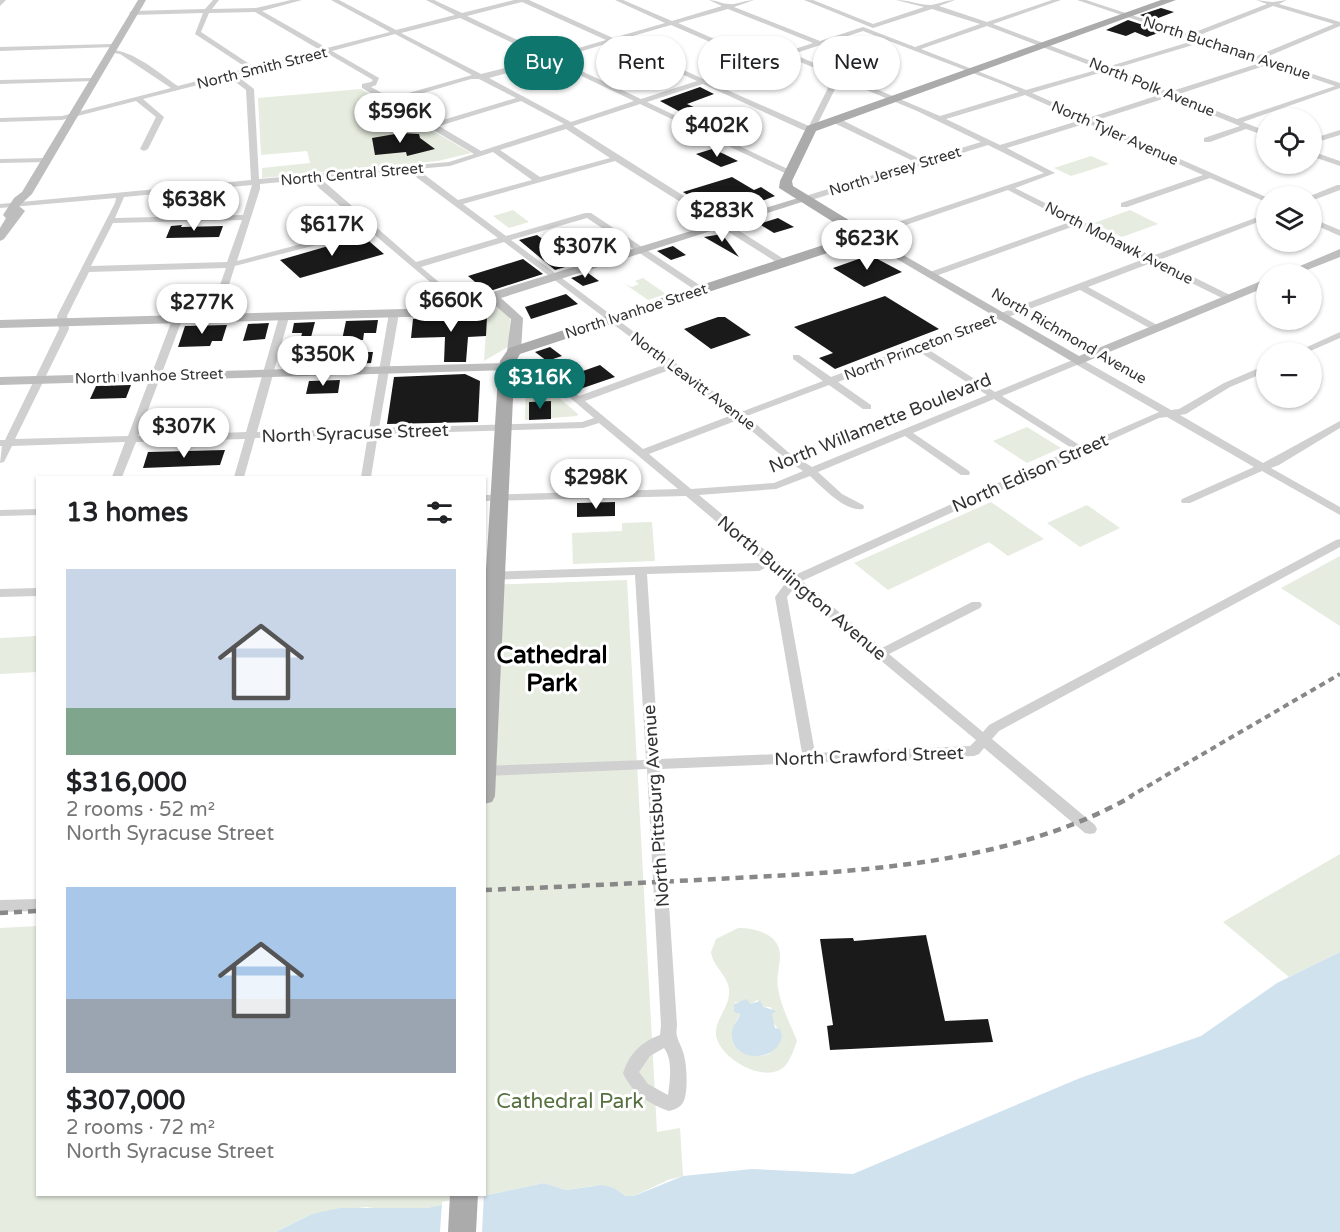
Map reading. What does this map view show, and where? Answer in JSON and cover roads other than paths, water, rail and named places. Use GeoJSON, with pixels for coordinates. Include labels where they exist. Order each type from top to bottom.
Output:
{"type":"FeatureCollection","features":[{"type":"Feature","properties":{"kind":"main road"},"geometry":{"type":"LineString","coordinates":[[1,233],[132,13],[142,0]]}},
{"type":"Feature","properties":{"kind":"main road"},"geometry":{"type":"LineString","coordinates":[[787,180],[811,129],[1171,0]]}},
{"type":"Feature","properties":{"kind":"main road","name":"North Richmond Avenue"},"geometry":{"type":"LineString","coordinates":[[787,180],[802,200],[1078,361]]}},
{"type":"Feature","properties":{"kind":"main road"},"geometry":{"type":"LineString","coordinates":[[0,324],[436,312],[493,297],[802,200]]}},
{"type":"Feature","properties":{"kind":"main road","name":"North Ivanhoe Street"},"geometry":{"type":"LineString","coordinates":[[514,351],[865,236]]}},
{"type":"Feature","properties":{"kind":"main road"},"geometry":{"type":"LineString","coordinates":[[1312,264],[1340,253]]}},
{"type":"Feature","properties":{"kind":"main road","name":"North Willamette Boulevard"},"geometry":{"type":"LineString","coordinates":[[1078,361],[1256,287]]}},
{"type":"Feature","properties":{"kind":"main road"},"geometry":{"type":"LineString","coordinates":[[486,720],[492,492],[503,428],[506,367],[514,351],[517,318],[493,297]]}},
{"type":"Feature","properties":{"kind":"main road","name":"North Ivanhoe Street"},"geometry":{"type":"LineString","coordinates":[[0,381],[506,367]]}},
{"type":"Feature","properties":{"kind":"main road"},"geometry":{"type":"LineString","coordinates":[[462,1232],[464,1196]]}},
{"type":"Feature","properties":{"kind":"street"},"geometry":{"type":"LineString","coordinates":[[0,4],[3,0]]}},
{"type":"Feature","properties":{"kind":"street"},"geometry":{"type":"LineString","coordinates":[[216,0],[207,11],[197,33],[254,70]]}},
{"type":"Feature","properties":{"kind":"street"},"geometry":{"type":"LineString","coordinates":[[132,13],[256,10],[299,0]]}},
{"type":"Feature","properties":{"kind":"street"},"geometry":{"type":"LineString","coordinates":[[334,0],[567,122],[617,158],[784,263]]}},
{"type":"Feature","properties":{"kind":"street","name":"North Richmond Avenue"},"geometry":{"type":"LineString","coordinates":[[429,0],[504,37]]}},
{"type":"Feature","properties":{"kind":"street"},"geometry":{"type":"LineString","coordinates":[[523,0],[602,36]]}},
{"type":"Feature","properties":{"kind":"street","name":"North Smith Street"},"geometry":{"type":"LineString","coordinates":[[0,120],[72,116],[523,0]]}},
{"type":"Feature","properties":{"kind":"street"},"geometry":{"type":"LineString","coordinates":[[618,0],[701,36]]}},
{"type":"Feature","properties":{"kind":"street"},"geometry":{"type":"LineString","coordinates":[[712,0],[813,41]]}},
{"type":"Feature","properties":{"kind":"street"},"geometry":{"type":"LineString","coordinates":[[625,36],[751,0]]}},
{"type":"Feature","properties":{"kind":"street"},"geometry":{"type":"LineString","coordinates":[[807,0],[873,26],[952,0]]}},
{"type":"Feature","properties":{"kind":"street","name":"North Polk Avenue"},"geometry":{"type":"LineString","coordinates":[[899,0],[947,10],[986,24],[1107,69],[1256,130]]}},
{"type":"Feature","properties":{"kind":"street"},"geometry":{"type":"LineString","coordinates":[[914,49],[1058,0]]}},
{"type":"Feature","properties":{"kind":"street","name":"North Buchanan Avenue"},"geometry":{"type":"LineString","coordinates":[[1080,0],[1340,86]]}},
{"type":"Feature","properties":{"kind":"street"},"geometry":{"type":"LineString","coordinates":[[1259,0],[1340,24]]}},
{"type":"Feature","properties":{"kind":"street"},"geometry":{"type":"LineString","coordinates":[[1191,36],[1284,0]]}},
{"type":"Feature","properties":{"kind":"street"},"geometry":{"type":"LineString","coordinates":[[256,10],[377,79],[377,82],[365,86],[482,155]]}},
{"type":"Feature","properties":{"kind":"street"},"geometry":{"type":"LineString","coordinates":[[1258,58],[1340,24]]}},
{"type":"Feature","properties":{"kind":"street","name":"North Central Street"},"geometry":{"type":"LineString","coordinates":[[841,36],[863,29]]}},
{"type":"Feature","properties":{"kind":"street","name":"North Tyler Avenue"},"geometry":{"type":"LineString","coordinates":[[863,29],[1026,93],[1256,196]]}},
{"type":"Feature","properties":{"kind":"street"},"geometry":{"type":"LineString","coordinates":[[940,118],[1204,40]]}},
{"type":"Feature","properties":{"kind":"street"},"geometry":{"type":"LineString","coordinates":[[0,49],[111,49],[122,52],[178,89]]}},
{"type":"Feature","properties":{"kind":"street"},"geometry":{"type":"LineString","coordinates":[[1000,148],[1271,62]]}},
{"type":"Feature","properties":{"kind":"street"},"geometry":{"type":"LineString","coordinates":[[389,101],[471,77],[504,70]]}},
{"type":"Feature","properties":{"kind":"street"},"geometry":{"type":"LineString","coordinates":[[213,319],[256,189],[250,88],[232,76]]}},
{"type":"Feature","properties":{"kind":"street","name":"North Richmond Avenue"},"geometry":{"type":"LineString","coordinates":[[584,76],[639,102],[787,180]]}},
{"type":"Feature","properties":{"kind":"street"},"geometry":{"type":"LineString","coordinates":[[1328,81],[1340,76]]}},
{"type":"Feature","properties":{"kind":"street"},"geometry":{"type":"LineString","coordinates":[[0,82],[92,80]]}},
{"type":"Feature","properties":{"kind":"street","name":"North Central Street"},"geometry":{"type":"LineString","coordinates":[[0,206],[450,164],[698,82]]}},
{"type":"Feature","properties":{"kind":"street"},"geometry":{"type":"LineString","coordinates":[[1236,122],[1340,86]]}},
{"type":"Feature","properties":{"kind":"street"},"geometry":{"type":"LineString","coordinates":[[722,90],[811,129],[829,90]]}},
{"type":"Feature","properties":{"kind":"street","name":"North Mohawk Avenue"},"geometry":{"type":"LineString","coordinates":[[873,90],[940,118],[1051,173]]}},
{"type":"Feature","properties":{"kind":"street"},"geometry":{"type":"LineString","coordinates":[[432,126],[523,98]]}},
{"type":"Feature","properties":{"kind":"street"},"geometry":{"type":"LineString","coordinates":[[138,99],[160,117],[144,149]]}},
{"type":"Feature","properties":{"kind":"street"},"geometry":{"type":"LineString","coordinates":[[837,121],[922,163]]}},
{"type":"Feature","properties":{"kind":"street"},"geometry":{"type":"LineString","coordinates":[[1207,140],[1247,126]]}},
{"type":"Feature","properties":{"kind":"street"},"geometry":{"type":"LineString","coordinates":[[1322,138],[1340,132]]}},
{"type":"Feature","properties":{"kind":"street","name":"North Jersey Street"},"geometry":{"type":"LineString","coordinates":[[802,200],[989,142]]}},
{"type":"Feature","properties":{"kind":"street"},"geometry":{"type":"LineString","coordinates":[[495,150],[538,180]]}},
{"type":"Feature","properties":{"kind":"street"},"geometry":{"type":"LineString","coordinates":[[1322,157],[1340,164]]}},
{"type":"Feature","properties":{"kind":"street"},"geometry":{"type":"LineString","coordinates":[[458,203],[617,158]]}},
{"type":"Feature","properties":{"kind":"street"},"geometry":{"type":"LineString","coordinates":[[0,161],[46,160]]}},
{"type":"Feature","properties":{"kind":"street","name":"North Leavitt Avenue"},"geometry":{"type":"LineString","coordinates":[[411,169],[740,416],[784,454],[812,472],[838,496],[859,507]]}},
{"type":"Feature","properties":{"kind":"street","name":"North Ivanhoe Street"},"geometry":{"type":"LineString","coordinates":[[865,236],[1051,173]]}},
{"type":"Feature","properties":{"kind":"street"},"geometry":{"type":"LineString","coordinates":[[1124,205],[1210,175]]}},
{"type":"Feature","properties":{"kind":"street"},"geometry":{"type":"LineString","coordinates":[[315,177],[322,186],[417,265],[462,306]]}},
{"type":"Feature","properties":{"kind":"street"},"geometry":{"type":"LineString","coordinates":[[1322,194],[1340,187]]}},
{"type":"Feature","properties":{"kind":"street","name":"North Mohawk Avenue"},"geometry":{"type":"LineString","coordinates":[[1009,188],[1229,298]]}},
{"type":"Feature","properties":{"kind":"street"},"geometry":{"type":"LineString","coordinates":[[0,460],[4,443],[64,329],[62,316],[119,203],[120,196]]}},
{"type":"Feature","properties":{"kind":"street"},"geometry":{"type":"LineString","coordinates":[[417,265],[588,215],[701,290]]}},
{"type":"Feature","properties":{"kind":"street"},"geometry":{"type":"LineString","coordinates":[[110,220],[246,218]]}},
{"type":"Feature","properties":{"kind":"street","name":"North Princeton Street"},"geometry":{"type":"LineString","coordinates":[[642,453],[1256,220]]}},
{"type":"Feature","properties":{"kind":"street"},"geometry":{"type":"LineString","coordinates":[[930,274],[1077,222]]}},
{"type":"Feature","properties":{"kind":"street"},"geometry":{"type":"LineString","coordinates":[[1322,225],[1340,233]]}},
{"type":"Feature","properties":{"kind":"street"},"geometry":{"type":"LineString","coordinates":[[86,269],[230,265],[372,228]]}},
{"type":"Feature","properties":{"kind":"street"},"geometry":{"type":"LineString","coordinates":[[1080,286],[1156,328]]}},
{"type":"Feature","properties":{"kind":"street"},"geometry":{"type":"LineString","coordinates":[[366,476],[394,313]]}},
{"type":"Feature","properties":{"kind":"street"},"geometry":{"type":"LineString","coordinates":[[239,476],[284,317]]}},
{"type":"Feature","properties":{"kind":"street"},"geometry":{"type":"LineString","coordinates":[[117,476],[177,320]]}},
{"type":"Feature","properties":{"kind":"street"},"geometry":{"type":"LineString","coordinates":[[1322,343],[1340,335]]}},
{"type":"Feature","properties":{"kind":"street"},"geometry":{"type":"LineString","coordinates":[[918,347],[1081,450]]}},
{"type":"Feature","properties":{"kind":"street"},"geometry":{"type":"LineString","coordinates":[[796,357],[867,406]]}},
{"type":"Feature","properties":{"kind":"street","name":"North Richmond Avenue"},"geometry":{"type":"LineString","coordinates":[[1078,361],[1340,512]]}},
{"type":"Feature","properties":{"kind":"street","name":"North Willamette Boulevard"},"geometry":{"type":"LineString","coordinates":[[492,492],[687,491],[770,488],[908,434],[1078,361]]}},
{"type":"Feature","properties":{"kind":"street"},"geometry":{"type":"LineString","coordinates":[[577,400],[673,365]]}},
{"type":"Feature","properties":{"kind":"street","name":"North Burlington Avenue"},"geometry":{"type":"LineString","coordinates":[[506,367],[542,370],[1090,829]]}},
{"type":"Feature","properties":{"kind":"street","name":"North Edison Street"},"geometry":{"type":"LineString","coordinates":[[794,580],[1157,415],[1182,412],[1227,385],[1256,372]]}},
{"type":"Feature","properties":{"kind":"street","name":"North Syracuse Street"},"geometry":{"type":"LineString","coordinates":[[4,443],[583,425],[601,419]]}},
{"type":"Feature","properties":{"kind":"street"},"geometry":{"type":"LineString","coordinates":[[1186,501],[1275,463],[1339,426]]}},
{"type":"Feature","properties":{"kind":"street"},"geometry":{"type":"LineString","coordinates":[[908,434],[965,473]]}},
{"type":"Feature","properties":{"kind":"street"},"geometry":{"type":"LineString","coordinates":[[0,513],[36,512]]}},
{"type":"Feature","properties":{"kind":"street","name":"North Crawford Street"},"geometry":{"type":"LineString","coordinates":[[486,771],[974,752],[994,728],[1340,542]]}},
{"type":"Feature","properties":{"kind":"street"},"geometry":{"type":"LineString","coordinates":[[486,576],[759,567],[771,561]]}},
{"type":"Feature","properties":{"kind":"street","name":"North Pittsburg Avenue"},"geometry":{"type":"LineString","coordinates":[[641,571],[668,1014],[667,1040]]}},
{"type":"Feature","properties":{"kind":"street"},"geometry":{"type":"LineString","coordinates":[[794,580],[781,597],[809,758]]}},
{"type":"Feature","properties":{"kind":"street"},"geometry":{"type":"LineString","coordinates":[[0,593],[36,592]]}},
{"type":"Feature","properties":{"kind":"street"},"geometry":{"type":"LineString","coordinates":[[881,653],[976,605]]}},
{"type":"Feature","properties":{"kind":"street"},"geometry":{"type":"LineString","coordinates":[[0,906],[36,905]]}},
{"type":"Feature","properties":{"kind":"water"},"geometry":{"type":"Polygon","coordinates":[[[1340,952],[1340,1232],[276,1232],[312,1214],[340,1208],[427,1208],[544,1183],[566,1190],[602,1185],[614,1188],[626,1196],[634,1196],[683,1176],[752,1169],[853,1174],[1080,1078],[1201,1036],[1277,983],[1340,952]]]}},
{"type":"Feature","properties":{"kind":"water"},"geometry":{"type":"Polygon","coordinates":[[[747,999],[750,1004],[760,1001],[764,1007],[776,1011],[772,1014],[775,1028],[780,1029],[782,1036],[778,1045],[764,1055],[747,1055],[734,1044],[732,1032],[740,1014],[734,1012],[734,1004],[747,999]]]}},
{"type":"Feature","properties":{"kind":"railway"},"geometry":{"type":"LineString","coordinates":[[1129,797],[1340,674]]}},
{"type":"Feature","properties":{"kind":"railway"},"geometry":{"type":"LineString","coordinates":[[486,890],[821,873],[929,861],[1035,838],[1085,819],[1132,796]]}},
{"type":"Feature","properties":{"kind":"railway"},"geometry":{"type":"LineString","coordinates":[[0,913],[36,911]]}},
{"type":"Feature","properties":{"kind":"district","name":"Cathedral Park"},"geometry":{"type":"Point","coordinates":[552,669]}}]}
